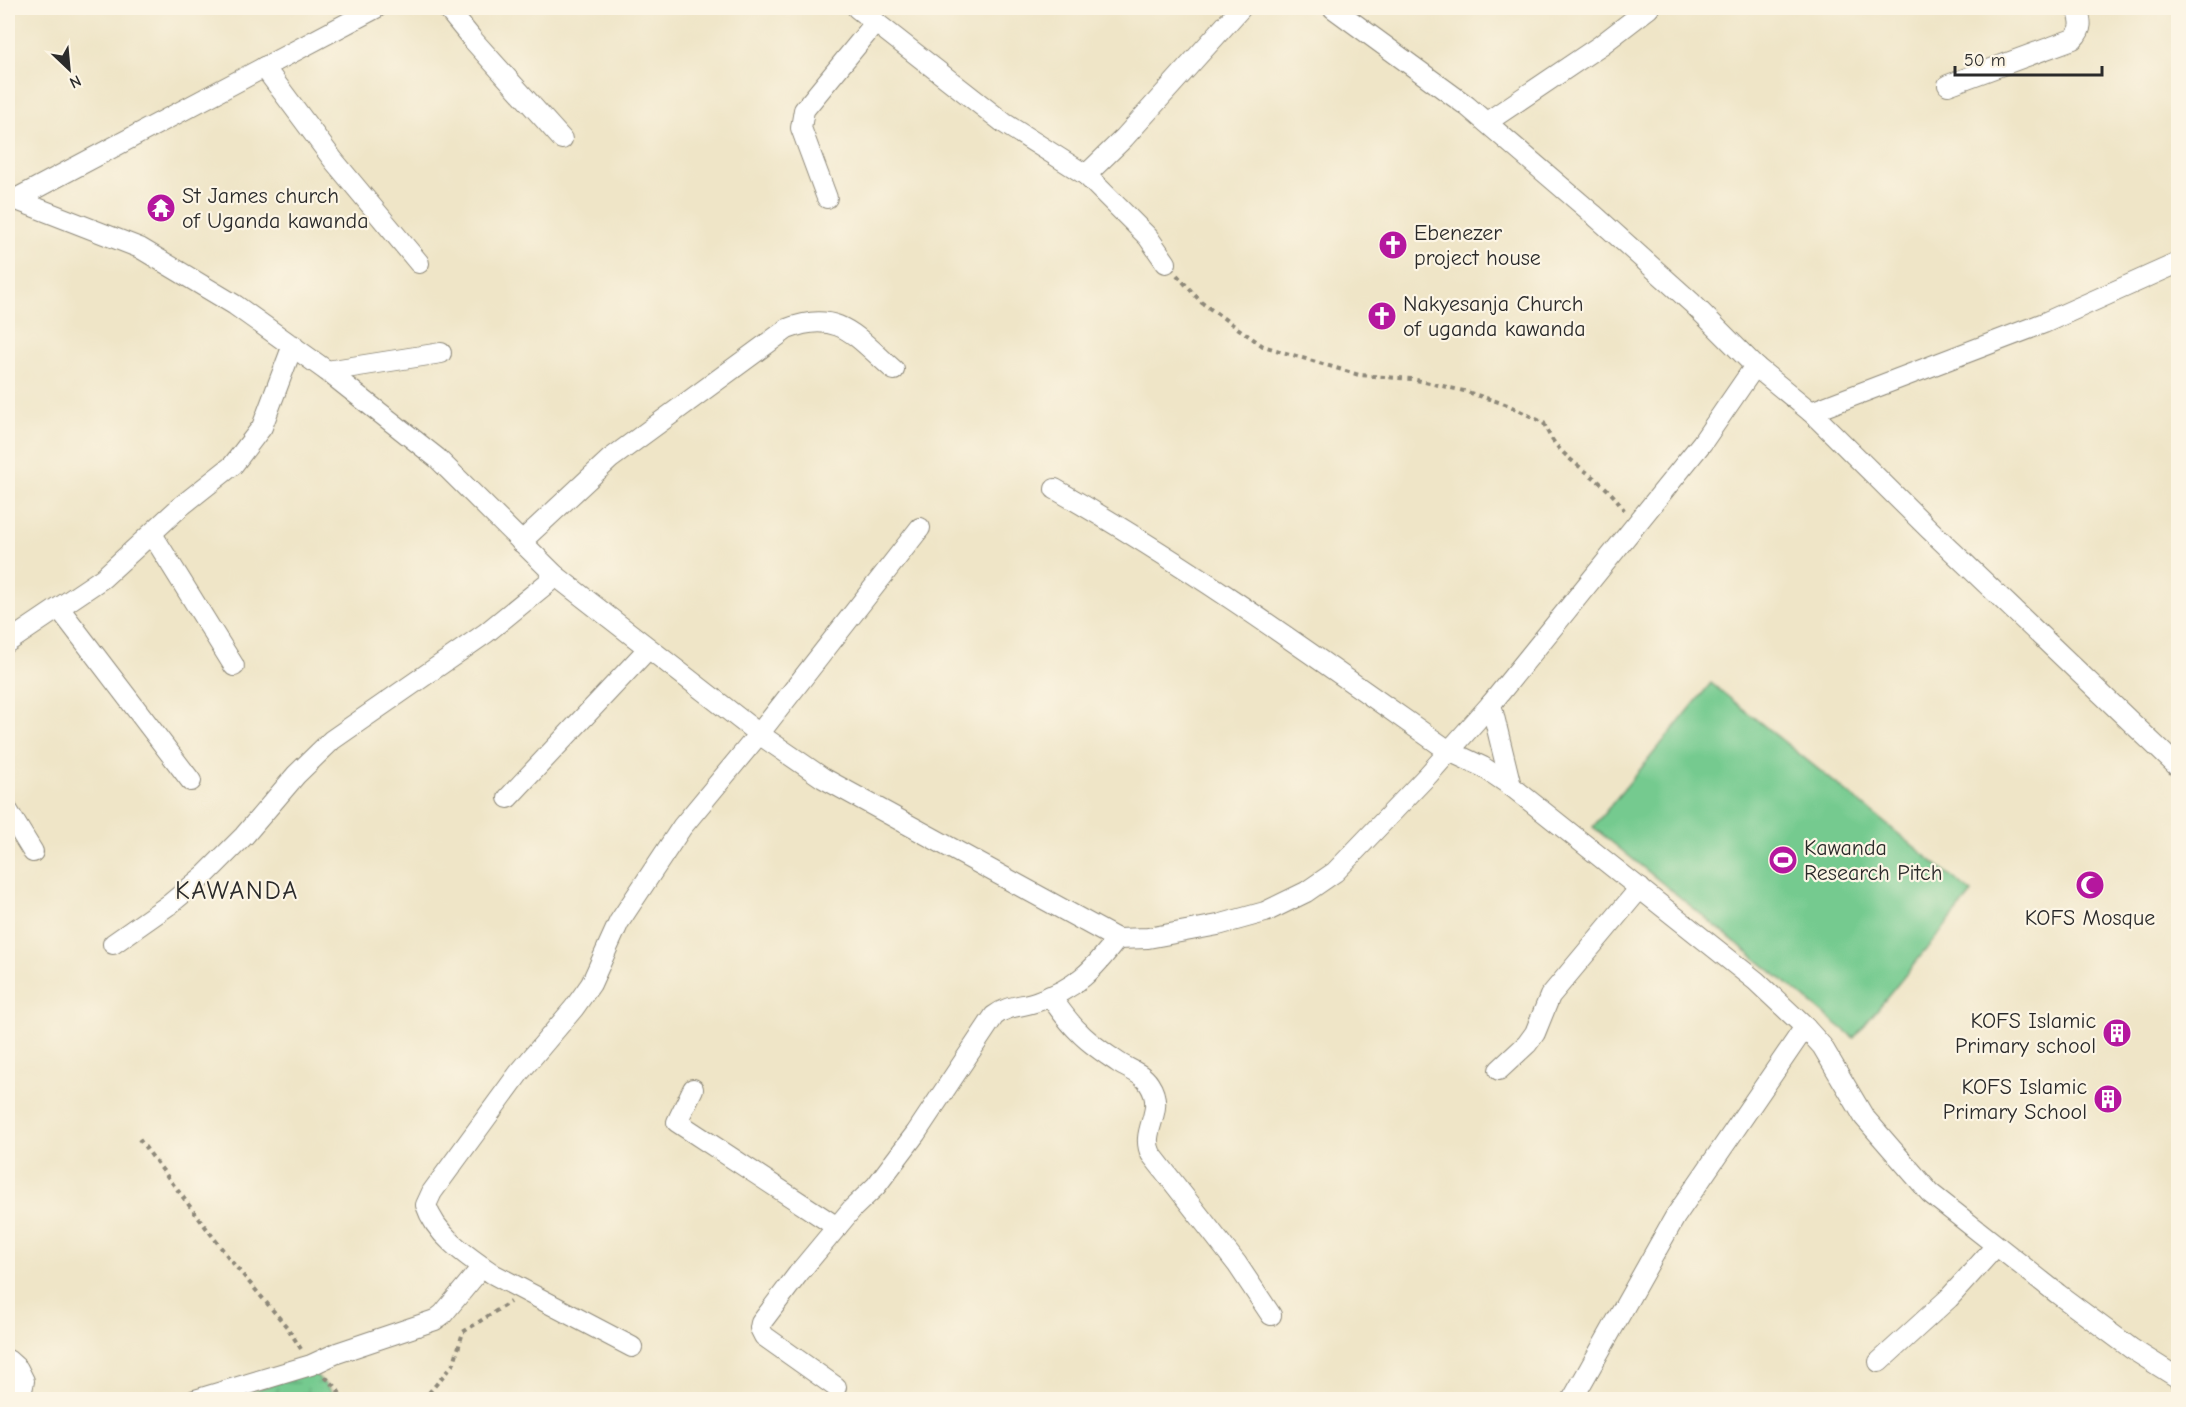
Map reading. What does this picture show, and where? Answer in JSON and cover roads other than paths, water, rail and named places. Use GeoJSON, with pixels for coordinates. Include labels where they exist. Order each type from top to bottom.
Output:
{"type":"FeatureCollection","features":[{"type":"Feature","properties":{"kind":"street"},"geometry":{"type":"LineString","coordinates":[[11,201],[376,8]]}},
{"type":"Feature","properties":{"kind":"street"},"geometry":{"type":"LineString","coordinates":[[447,8],[561,139]]}},
{"type":"Feature","properties":{"kind":"street"},"geometry":{"type":"LineString","coordinates":[[857,8],[1004,123],[1086,175],[1148,237],[1166,262]]}},
{"type":"Feature","properties":{"kind":"street"},"geometry":{"type":"LineString","coordinates":[[1086,175],[1124,138],[1241,8]]}},
{"type":"Feature","properties":{"kind":"street"},"geometry":{"type":"LineString","coordinates":[[1333,8],[1487,122],[1692,303],[1755,366],[1811,412],[1930,530],[2178,767]]}},
{"type":"Feature","properties":{"kind":"street"},"geometry":{"type":"LineString","coordinates":[[1487,122],[1601,45],[1649,8]]}},
{"type":"Feature","properties":{"kind":"street"},"geometry":{"type":"LineString","coordinates":[[1948,85],[2073,39],[2081,31],[2082,22],[2077,8]]}},
{"type":"Feature","properties":{"kind":"street"},"geometry":{"type":"LineString","coordinates":[[827,198],[804,139],[801,117],[804,110],[876,22]]}},
{"type":"Feature","properties":{"kind":"street"},"geometry":{"type":"LineString","coordinates":[[264,67],[334,161],[419,262]]}},
{"type":"Feature","properties":{"kind":"street"},"geometry":{"type":"LineString","coordinates":[[11,201],[140,248],[235,305],[293,345],[437,458],[556,576],[759,734],[824,778],[1118,939],[1148,938],[1218,925],[1265,912],[1306,892],[1335,872],[1491,704],[1634,524],[1702,443],[1755,366]]}},
{"type":"Feature","properties":{"kind":"street"},"geometry":{"type":"LineString","coordinates":[[1811,412],[2044,322],[2178,263]]}},
{"type":"Feature","properties":{"kind":"street"},"geometry":{"type":"LineString","coordinates":[[522,542],[610,459],[787,329],[818,321],[838,324],[845,327],[894,370]]}},
{"type":"Feature","properties":{"kind":"street"},"geometry":{"type":"LineString","coordinates":[[8,642],[102,578],[180,507],[233,465],[250,446],[262,427],[293,345]]}},
{"type":"Feature","properties":{"kind":"street"},"geometry":{"type":"LineString","coordinates":[[327,371],[441,353]]}},
{"type":"Feature","properties":{"kind":"street"},"geometry":{"type":"LineString","coordinates":[[1055,489],[1109,519],[1226,594],[1449,751],[1512,786],[1756,981],[1805,1027],[1822,1046],[1864,1117],[1930,1193],[2132,1349],[2178,1377]]}},
{"type":"Feature","properties":{"kind":"street"},"geometry":{"type":"LineString","coordinates":[[632,1347],[482,1267],[431,1221],[426,1205],[432,1192],[519,1073],[574,1008],[591,984],[619,922],[682,827],[759,734],[920,528]]}},
{"type":"Feature","properties":{"kind":"street"},"geometry":{"type":"LineString","coordinates":[[152,534],[234,666]]}},
{"type":"Feature","properties":{"kind":"street"},"geometry":{"type":"LineString","coordinates":[[113,944],[170,904],[205,875],[244,836],[296,775],[332,740],[486,633],[556,576]]}},
{"type":"Feature","properties":{"kind":"street"},"geometry":{"type":"LineString","coordinates":[[59,608],[191,781]]}},
{"type":"Feature","properties":{"kind":"street"},"geometry":{"type":"LineString","coordinates":[[508,798],[648,649]]}},
{"type":"Feature","properties":{"kind":"street"},"geometry":{"type":"LineString","coordinates":[[1491,704],[1512,786]]}},
{"type":"Feature","properties":{"kind":"street"},"geometry":{"type":"LineString","coordinates":[[8,811],[33,852]]}},
{"type":"Feature","properties":{"kind":"street"},"geometry":{"type":"LineString","coordinates":[[1498,1070],[1527,1044],[1535,1033],[1550,996],[1640,888]]}},
{"type":"Feature","properties":{"kind":"street"},"geometry":{"type":"LineString","coordinates":[[836,1387],[764,1336],[760,1328],[798,1274],[837,1227],[876,1186],[916,1133],[994,1016],[1003,1009],[1050,996],[1073,985],[1090,973],[1118,939]]}},
{"type":"Feature","properties":{"kind":"street"},"geometry":{"type":"LineString","coordinates":[[1050,996],[1078,1032],[1121,1065],[1140,1074],[1149,1084],[1156,1098],[1156,1112],[1147,1143],[1151,1154],[1237,1264],[1271,1315]]}},
{"type":"Feature","properties":{"kind":"street"},"geometry":{"type":"LineString","coordinates":[[1572,1400],[1675,1217],[1805,1027]]}},
{"type":"Feature","properties":{"kind":"street"},"geometry":{"type":"LineString","coordinates":[[693,1089],[677,1122],[837,1227]]}},
{"type":"Feature","properties":{"kind":"street"},"geometry":{"type":"LineString","coordinates":[[1879,1362],[1968,1279],[1996,1246]]}},
{"type":"Feature","properties":{"kind":"street"},"geometry":{"type":"LineString","coordinates":[[195,1400],[311,1365],[337,1353],[435,1320],[443,1314],[482,1267]]}},
{"type":"Feature","properties":{"kind":"street"},"geometry":{"type":"LineString","coordinates":[[8,1360],[18,1369],[24,1381],[20,1400]]}},
{"type":"Feature","properties":{"kind":"place","name":"St James church of Uganda kawanda"},"geometry":{"type":"Point","coordinates":[161,208]}},
{"type":"Feature","properties":{"kind":"place","name":"Ebenezer project house"},"geometry":{"type":"Point","coordinates":[1393,245]}},
{"type":"Feature","properties":{"kind":"place","name":"Nakyesanja Church of uganda kawanda"},"geometry":{"type":"Point","coordinates":[1382,316]}},
{"type":"Feature","properties":{"kind":"place","name":"Kawanda Research Pitch"},"geometry":{"type":"Point","coordinates":[1783,860]}},
{"type":"Feature","properties":{"kind":"place","name":"KOFS Mosque"},"geometry":{"type":"Point","coordinates":[2090,885]}},
{"type":"Feature","properties":{"kind":"place","name":"KOFS Islamic Primary school"},"geometry":{"type":"Point","coordinates":[2117,1033]}},
{"type":"Feature","properties":{"kind":"place","name":"KOFS Islamic Primary School"},"geometry":{"type":"Point","coordinates":[2108,1099]}},
{"type":"Feature","properties":{"kind":"district","name":"KAWANDA"},"geometry":{"type":"Point","coordinates":[237,890]}}]}
